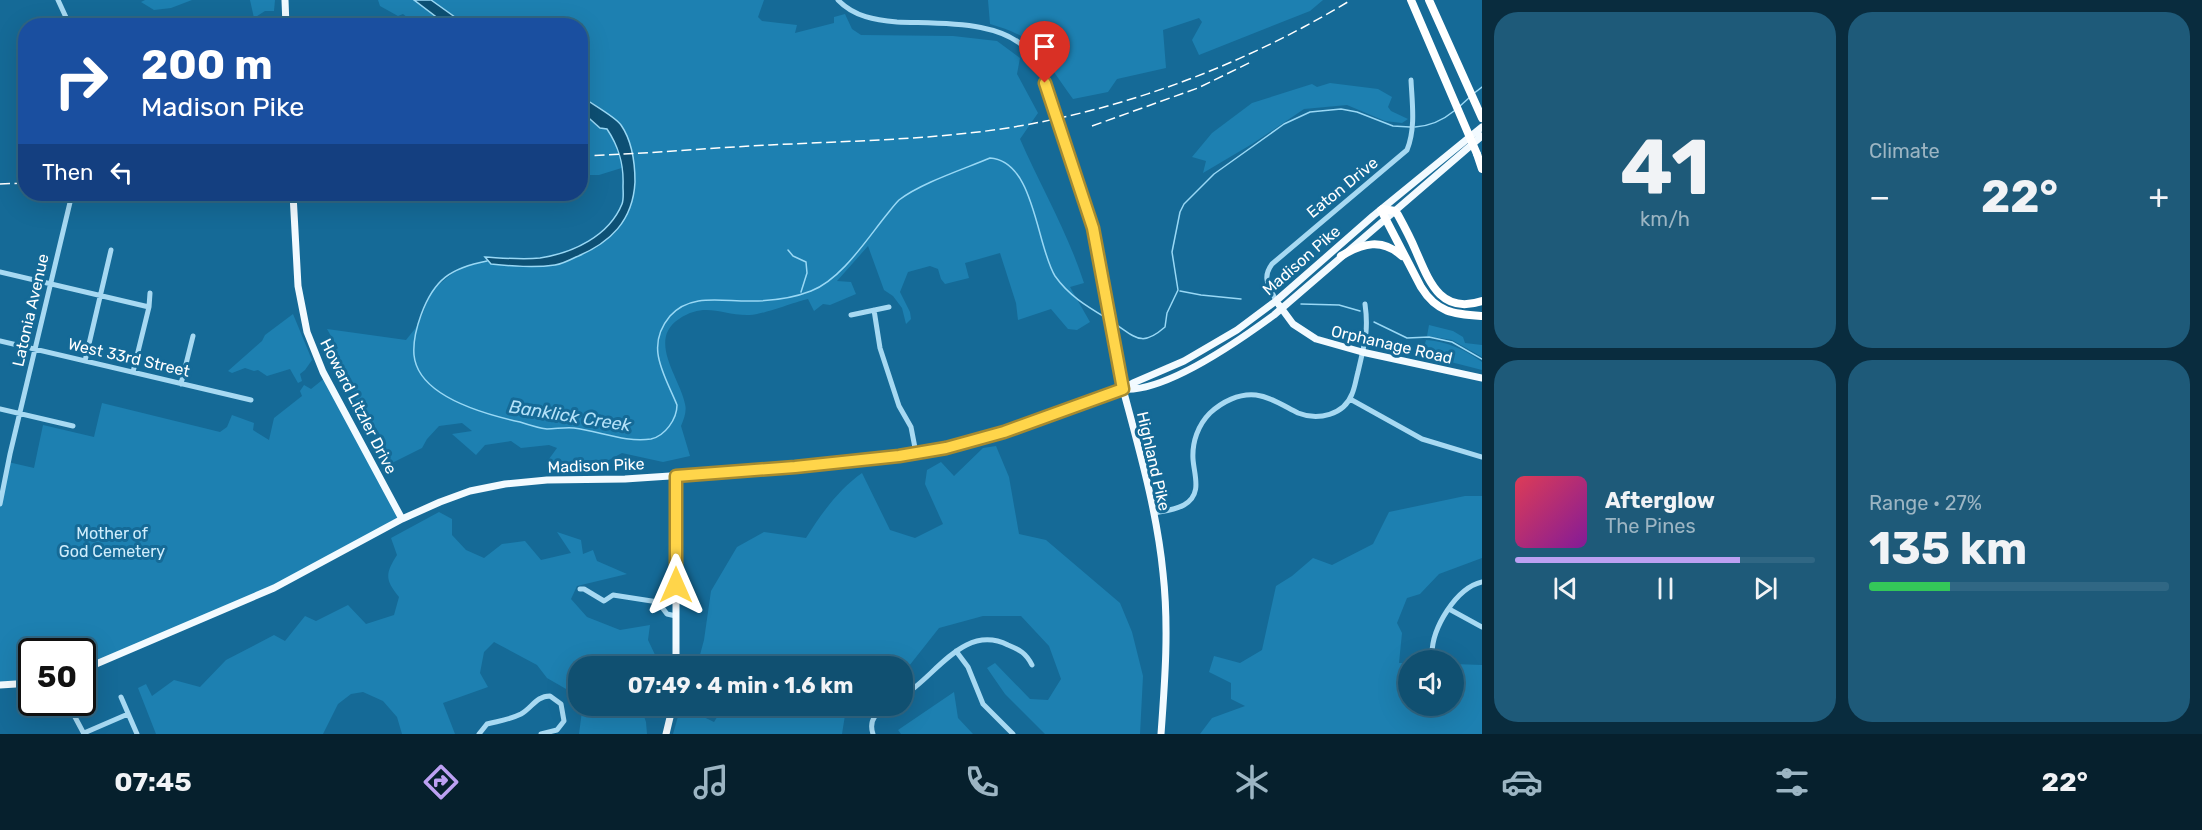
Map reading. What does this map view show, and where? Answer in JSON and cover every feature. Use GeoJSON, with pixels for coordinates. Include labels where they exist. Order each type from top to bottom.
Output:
{"type":"FeatureCollection","features":[{"type":"Feature","properties":{"kind":"highway"},"geometry":{"type":"LineString","coordinates":[[1412,0],[1482,163]]}},
{"type":"Feature","properties":{"kind":"highway"},"geometry":{"type":"LineString","coordinates":[[1429,0],[1482,118]]}},
{"type":"Feature","properties":{"kind":"highway"},"geometry":{"type":"LineString","coordinates":[[1478,154],[1482,169]]}},
{"type":"Feature","properties":{"kind":"highway"},"geometry":{"type":"LineString","coordinates":[[1482,301],[1463,305],[1439,294],[1429,280],[1395,211],[1383,212],[1424,292],[1435,304],[1451,313],[1482,316]]}},
{"type":"Feature","properties":{"kind":"highway"},"geometry":{"type":"LineString","coordinates":[[1341,256],[1362,244],[1378,243],[1392,248],[1408,263]]}},
{"type":"Feature","properties":{"kind":"main road"},"geometry":{"type":"LineString","coordinates":[[285,0],[286,18]]}},
{"type":"Feature","properties":{"kind":"main road","name":"Madison Pike"},"geometry":{"type":"LineString","coordinates":[[96,664],[274,588],[402,519],[452,497],[505,484],[547,480],[676,476],[795,467],[916,453],[946,448],[986,437],[1123,389],[1184,362],[1221,341],[1276,301],[1482,127]]}},
{"type":"Feature","properties":{"kind":"main road"},"geometry":{"type":"LineString","coordinates":[[1395,211],[1482,136]]}},
{"type":"Feature","properties":{"kind":"main road","name":"Howard Litzler Drive"},"geometry":{"type":"LineString","coordinates":[[293,201],[298,286],[307,332],[323,372],[402,519]]}},
{"type":"Feature","properties":{"kind":"main road","name":"Madison Pike"},"geometry":{"type":"LineString","coordinates":[[1123,389],[1135,390],[1202,362],[1241,338],[1341,256],[1383,212]]}},
{"type":"Feature","properties":{"kind":"main road","name":"Orphanage Road"},"geometry":{"type":"LineString","coordinates":[[1276,301],[1293,324],[1310,337],[1362,352],[1482,378]]}},
{"type":"Feature","properties":{"kind":"main road","name":"Highland Pike"},"geometry":{"type":"LineString","coordinates":[[1123,389],[1154,513],[1163,574],[1166,664],[1161,734]]}},
{"type":"Feature","properties":{"kind":"main road"},"geometry":{"type":"LineString","coordinates":[[676,476],[676,656]]}},
{"type":"Feature","properties":{"kind":"main road"},"geometry":{"type":"LineString","coordinates":[[0,685],[18,684]]}},
{"type":"Feature","properties":{"kind":"main road"},"geometry":{"type":"LineString","coordinates":[[666,734],[670,716]]}},
{"type":"Feature","properties":{"kind":"street"},"geometry":{"type":"LineString","coordinates":[[58,0],[66,18]]}},
{"type":"Feature","properties":{"kind":"street","name":"Highland Pike"},"geometry":{"type":"LineString","coordinates":[[838,0],[854,12],[881,21],[977,27],[1006,34],[1017,40],[1031,53],[1045,83],[1088,210],[1123,389]]}},
{"type":"Feature","properties":{"kind":"street","name":"Eaton Drive"},"geometry":{"type":"LineString","coordinates":[[1276,301],[1266,280],[1266,274],[1272,264],[1407,150],[1412,114],[1411,80]]}},
{"type":"Feature","properties":{"kind":"street","name":"Latonia Avenue"},"geometry":{"type":"LineString","coordinates":[[0,504],[2,478],[70,201]]}},
{"type":"Feature","properties":{"kind":"street"},"geometry":{"type":"LineString","coordinates":[[85,361],[111,250]]}},
{"type":"Feature","properties":{"kind":"street"},"geometry":{"type":"LineString","coordinates":[[0,272],[149,307]]}},
{"type":"Feature","properties":{"kind":"street"},"geometry":{"type":"LineString","coordinates":[[133,372],[149,307],[150,292]]}},
{"type":"Feature","properties":{"kind":"street"},"geometry":{"type":"LineString","coordinates":[[1154,513],[1179,508],[1192,498],[1197,486],[1193,459],[1194,442],[1205,418],[1222,403],[1239,396],[1256,395],[1271,399],[1298,413],[1317,417],[1335,413],[1343,407],[1353,393],[1367,333],[1365,304]]}},
{"type":"Feature","properties":{"kind":"street"},"geometry":{"type":"LineString","coordinates":[[851,315],[889,308]]}},
{"type":"Feature","properties":{"kind":"street"},"geometry":{"type":"LineString","coordinates":[[874,310],[880,348],[899,406],[911,427],[916,453]]}},
{"type":"Feature","properties":{"kind":"street"},"geometry":{"type":"LineString","coordinates":[[182,384],[193,336]]}},
{"type":"Feature","properties":{"kind":"street","name":"West 33rd Street"},"geometry":{"type":"LineString","coordinates":[[0,341],[251,400]]}},
{"type":"Feature","properties":{"kind":"street"},"geometry":{"type":"LineString","coordinates":[[1350,399],[1422,439],[1482,457]]}},
{"type":"Feature","properties":{"kind":"street"},"geometry":{"type":"LineString","coordinates":[[0,409],[73,426]]}},
{"type":"Feature","properties":{"kind":"street"},"geometry":{"type":"LineString","coordinates":[[1432,650],[1434,638],[1459,595],[1482,582]]}},
{"type":"Feature","properties":{"kind":"street"},"geometry":{"type":"LineString","coordinates":[[580,589],[604,601],[613,595],[654,601],[660,604],[667,614],[676,615]]}},
{"type":"Feature","properties":{"kind":"street"},"geometry":{"type":"LineString","coordinates":[[1449,609],[1482,627]]}},
{"type":"Feature","properties":{"kind":"street"},"geometry":{"type":"LineString","coordinates":[[913,690],[963,645],[979,639],[996,640],[1023,652],[1032,665]]}},
{"type":"Feature","properties":{"kind":"street"},"geometry":{"type":"LineString","coordinates":[[956,651],[968,667],[983,704],[1013,734]]}},
{"type":"Feature","properties":{"kind":"street"},"geometry":{"type":"LineString","coordinates":[[479,734],[487,724],[503,721],[523,713],[541,697],[550,696],[561,704],[564,721],[557,730],[541,734]]}},
{"type":"Feature","properties":{"kind":"street"},"geometry":{"type":"LineString","coordinates":[[121,697],[137,734]]}},
{"type":"Feature","properties":{"kind":"street"},"geometry":{"type":"LineString","coordinates":[[75,716],[84,733],[128,714]]}},
{"type":"Feature","properties":{"kind":"street"},"geometry":{"type":"LineString","coordinates":[[873,734],[872,720],[874,716]]}},
{"type":"Feature","properties":{"kind":"green space"},"geometry":{"type":"Polygon","coordinates":[[[145,0],[192,0],[171,8],[154,10],[141,2],[145,0]]]}},
{"type":"Feature","properties":{"kind":"green space"},"geometry":{"type":"Polygon","coordinates":[[[250,0],[275,0],[274,11],[265,11],[254,18],[250,0]]]}},
{"type":"Feature","properties":{"kind":"green space"},"geometry":{"type":"Polygon","coordinates":[[[378,0],[764,0],[758,17],[762,21],[797,25],[795,33],[834,23],[834,17],[845,14],[852,29],[861,35],[953,36],[997,41],[1020,58],[1017,74],[1038,113],[1020,139],[1078,264],[1084,283],[1070,287],[1090,322],[1077,330],[1068,329],[1051,309],[1018,320],[1016,303],[1000,253],[965,263],[969,278],[945,284],[938,269],[930,266],[908,272],[900,292],[910,312],[911,319],[906,324],[902,308],[893,296],[884,290],[868,246],[837,281],[851,282],[856,294],[830,305],[823,304],[814,311],[808,299],[750,315],[698,311],[679,319],[670,328],[666,337],[666,348],[668,360],[685,404],[681,426],[690,456],[663,462],[622,453],[607,461],[581,460],[557,465],[549,459],[557,448],[549,445],[521,448],[511,441],[485,445],[476,455],[452,434],[472,431],[462,423],[439,426],[422,448],[386,466],[379,459],[386,444],[362,407],[325,358],[338,348],[327,329],[406,340],[418,325],[432,290],[458,269],[486,261],[506,263],[553,259],[599,240],[626,202],[628,166],[599,175],[588,175],[588,18],[408,18],[403,14],[398,16],[380,6],[378,0]]]}},
{"type":"Feature","properties":{"kind":"green space"},"geometry":{"type":"Polygon","coordinates":[[[988,0],[1323,0],[1310,11],[1199,55],[1192,40],[1202,22],[1199,18],[1163,30],[1166,68],[1117,79],[1108,92],[1073,99],[1045,59],[1032,45],[1017,34],[990,24],[988,0]]]}},
{"type":"Feature","properties":{"kind":"green space"},"geometry":{"type":"Polygon","coordinates":[[[1330,83],[1378,89],[1392,97],[1388,107],[1391,111],[1408,119],[1402,123],[1385,121],[1347,105],[1304,109],[1203,173],[1206,161],[1192,157],[1212,133],[1252,103],[1312,84],[1317,87],[1330,83]]]}},
{"type":"Feature","properties":{"kind":"green space"},"geometry":{"type":"Polygon","coordinates":[[[293,314],[312,360],[300,374],[302,381],[298,383],[290,369],[267,376],[258,370],[245,368],[232,373],[228,371],[262,341],[265,335],[293,314]]]}},
{"type":"Feature","properties":{"kind":"green space"},"geometry":{"type":"Polygon","coordinates":[[[1429,325],[1453,331],[1463,337],[1465,343],[1482,345],[1482,357],[1452,340],[1427,336],[1429,325]]]}},
{"type":"Feature","properties":{"kind":"green space"},"geometry":{"type":"Polygon","coordinates":[[[1426,340],[1456,347],[1482,362],[1482,370],[1447,361],[1424,347],[1426,340]]]}},
{"type":"Feature","properties":{"kind":"green space","name":"Mother of God Cemetery"},"geometry":{"type":"Polygon","coordinates":[[[326,377],[402,519],[327,561],[96,664],[96,638],[18,638],[18,684],[0,685],[0,504],[8,462],[34,468],[43,425],[94,437],[102,403],[220,432],[227,427],[232,415],[254,423],[253,430],[269,440],[274,418],[302,396],[300,391],[304,385],[311,389],[326,377]]]}},
{"type":"Feature","properties":{"kind":"green space"},"geometry":{"type":"Polygon","coordinates":[[[996,446],[1009,477],[1019,534],[1046,540],[1120,603],[1132,632],[1143,676],[1140,734],[1045,734],[1005,694],[987,668],[995,663],[1030,699],[1048,700],[1061,679],[1049,646],[1021,616],[983,616],[939,628],[913,661],[913,656],[700,656],[711,591],[737,547],[764,532],[806,538],[831,503],[862,473],[890,530],[915,538],[943,524],[925,484],[927,470],[941,462],[954,476],[983,448],[996,446]]]}},
{"type":"Feature","properties":{"kind":"green space"},"geometry":{"type":"Polygon","coordinates":[[[1465,496],[1482,496],[1482,558],[1439,574],[1420,594],[1407,598],[1397,623],[1402,633],[1400,650],[1398,650],[1398,716],[1464,716],[1464,664],[1482,665],[1482,734],[1200,734],[1212,718],[1245,706],[1231,699],[1231,683],[1209,672],[1214,656],[1240,663],[1262,650],[1276,586],[1313,558],[1332,565],[1373,544],[1389,512],[1465,496]]]}},
{"type":"Feature","properties":{"kind":"green space"},"geometry":{"type":"Polygon","coordinates":[[[439,512],[452,519],[452,535],[466,550],[484,558],[502,544],[525,541],[541,560],[571,553],[557,532],[581,540],[583,554],[593,550],[597,561],[627,574],[577,586],[571,599],[587,617],[620,630],[650,625],[648,640],[656,656],[568,656],[568,690],[547,678],[537,665],[494,642],[484,652],[480,673],[488,687],[443,703],[455,734],[402,734],[397,717],[383,701],[363,692],[351,694],[338,704],[323,734],[156,734],[138,688],[146,684],[152,696],[174,680],[200,687],[226,660],[274,635],[285,641],[305,616],[316,621],[348,605],[366,624],[394,615],[399,597],[388,577],[390,567],[397,555],[391,538],[439,512]]]}},
{"type":"Feature","properties":{"kind":"green space"},"geometry":{"type":"Polygon","coordinates":[[[954,692],[958,718],[973,734],[901,734],[898,730],[954,692]]]}},
{"type":"Feature","properties":{"kind":"green space"},"geometry":{"type":"Polygon","coordinates":[[[581,716],[644,716],[646,722],[647,734],[579,734],[581,716]]]}},
{"type":"Feature","properties":{"kind":"green space"},"geometry":{"type":"Polygon","coordinates":[[[678,716],[702,716],[714,722],[718,716],[845,716],[842,734],[673,734],[678,716]]]}},
{"type":"Feature","properties":{"kind":"shaded area"},"geometry":{"type":"Polygon","coordinates":[[[414,0],[431,0],[456,18],[438,18],[414,0]]]}},
{"type":"Feature","properties":{"kind":"shaded area"},"geometry":{"type":"Polygon","coordinates":[[[588,100],[621,125],[630,145],[635,182],[633,196],[630,208],[618,229],[599,245],[560,264],[531,267],[491,264],[485,257],[533,259],[565,252],[588,241],[608,225],[622,204],[623,170],[615,142],[607,129],[600,128],[588,117],[588,100]]]}},
{"type":"Feature","properties":{"kind":"waterway","name":"Banklick Creek"},"geometry":{"type":"LineString","coordinates":[[1473,94],[1482,87]]}},
{"type":"Feature","properties":{"kind":"waterway","name":"Banklick Creek"},"geometry":{"type":"LineString","coordinates":[[1460,106],[1470,97]]}},
{"type":"Feature","properties":{"kind":"waterway","name":"Banklick Creek"},"geometry":{"type":"LineString","coordinates":[[1112,322],[1133,336],[1144,339],[1165,327],[1167,313],[1178,290],[1172,252],[1180,212],[1184,204],[1214,174],[1284,124],[1310,112],[1341,109],[1357,112],[1393,126],[1410,127]]}},
{"type":"Feature","properties":{"kind":"waterway","name":"Banklick Creek"},"geometry":{"type":"LineString","coordinates":[[1415,127],[1436,122],[1454,111]]}},
{"type":"Feature","properties":{"kind":"waterway","name":"Banklick Creek"},"geometry":{"type":"LineString","coordinates":[[487,261],[463,267],[445,277],[426,303],[418,324],[414,355],[418,370],[428,382],[441,393],[473,409],[544,429],[583,429],[642,440],[661,434],[675,416],[677,405],[659,361],[658,339],[662,327],[678,309],[698,301],[767,300],[789,297],[822,286],[860,249],[899,200],[931,182],[990,158],[1005,163],[1016,173],[1025,188],[1049,262],[1060,283],[1086,305],[1108,319]]}},
{"type":"Feature","properties":{"kind":"waterway"},"geometry":{"type":"LineString","coordinates":[[788,250],[793,256],[806,262],[807,273],[801,292]]}},
{"type":"Feature","properties":{"kind":"waterway"},"geometry":{"type":"LineString","coordinates":[[1180,291],[1241,299]]}},
{"type":"Feature","properties":{"kind":"waterway"},"geometry":{"type":"LineString","coordinates":[[1301,304],[1339,305],[1360,311]]}},
{"type":"Feature","properties":{"kind":"waterway"},"geometry":{"type":"LineString","coordinates":[[1374,322],[1407,338],[1429,337],[1452,342],[1482,359]]}},
{"type":"Feature","properties":{"kind":"railway"},"geometry":{"type":"LineString","coordinates":[[588,156],[914,138],[972,133],[1047,121],[1093,110],[1182,82],[1269,45],[1351,0]]}},
{"type":"Feature","properties":{"kind":"railway"},"geometry":{"type":"LineString","coordinates":[[1092,126],[1198,88],[1251,62]]}},
{"type":"Feature","properties":{"kind":"railway"},"geometry":{"type":"LineString","coordinates":[[0,184],[18,183]]}},
{"type":"Feature","properties":{"kind":"route"},"geometry":{"type":"LineString","coordinates":[[676,585],[676,476],[795,467],[899,456],[946,448],[1004,432],[1123,389],[1093,228],[1045,83]]}}]}
